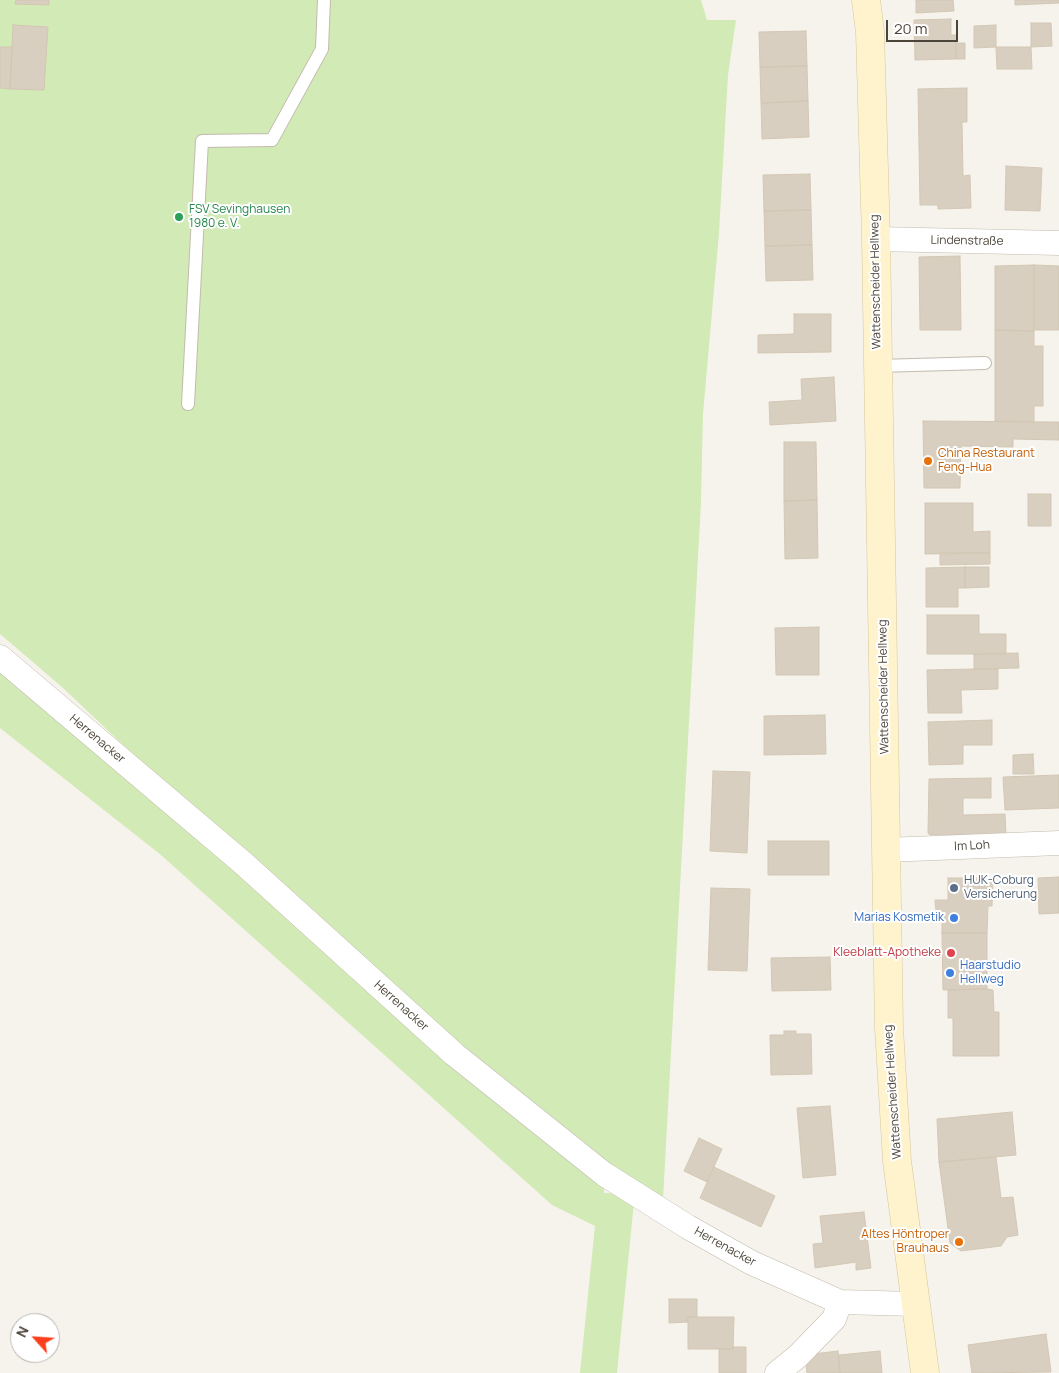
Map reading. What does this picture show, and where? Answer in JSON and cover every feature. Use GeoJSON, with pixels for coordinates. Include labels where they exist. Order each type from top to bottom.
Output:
{"type":"FeatureCollection","features":[{"type":"Feature","properties":{"kind":"main road","name":"Wattenscheider Hellweg"},"geometry":{"type":"LineString","coordinates":[[866,0],[870,32],[876,239],[889,1028],[897,1161],[925,1373]]}},
{"type":"Feature","properties":{"kind":"street","name":"Lindenstraße"},"geometry":{"type":"LineString","coordinates":[[876,239],[1059,242]]}},
{"type":"Feature","properties":{"kind":"street","name":"Herrenacker"},"geometry":{"type":"LineString","coordinates":[[0,657],[243,863],[454,1054],[627,1190],[752,1263],[840,1302],[915,1304]]}},
{"type":"Feature","properties":{"kind":"street","name":"Im Loh"},"geometry":{"type":"LineString","coordinates":[[886,850],[1059,843]]}},
{"type":"Feature","properties":{"kind":"street"},"geometry":{"type":"LineString","coordinates":[[777,1373],[798,1356],[834,1319],[840,1302]]}},
{"type":"Feature","properties":{"kind":"lane"},"geometry":{"type":"LineString","coordinates":[[188,404],[202,141],[272,140],[322,49],[324,0]]}},
{"type":"Feature","properties":{"kind":"lane"},"geometry":{"type":"LineString","coordinates":[[878,366],[984,363]]}},
{"type":"Feature","properties":{"kind":"green space"},"geometry":{"type":"Polygon","coordinates":[[[0,0],[701,0],[707,20],[736,20],[728,75],[719,233],[703,414],[701,502],[663,1199],[557,1133],[159,779],[62,687],[0,634],[0,0]]]}},
{"type":"Feature","properties":{"kind":"green space"},"geometry":{"type":"Polygon","coordinates":[[[0,664],[604,1181],[604,1193],[627,1194],[634,1202],[617,1373],[580,1373],[595,1226],[552,1205],[161,855],[0,728],[0,664]]]}},
{"type":"Feature","properties":{"kind":"building"},"geometry":{"type":"Polygon","coordinates":[[[16,0],[49,0],[49,5],[15,4],[16,0]]]}},
{"type":"Feature","properties":{"kind":"building"},"geometry":{"type":"Polygon","coordinates":[[[916,0],[953,0],[954,11],[916,13],[916,0]]]}},
{"type":"Feature","properties":{"kind":"building"},"geometry":{"type":"Polygon","coordinates":[[[1015,0],[1059,0],[1059,3],[1015,5],[1015,0]]]}},
{"type":"Feature","properties":{"kind":"building"},"geometry":{"type":"Polygon","coordinates":[[[951,19],[951,35],[956,35],[956,59],[915,60],[914,20],[951,19]]]}},
{"type":"Feature","properties":{"kind":"building"},"geometry":{"type":"Polygon","coordinates":[[[1031,23],[1051,23],[1052,46],[1031,47],[1031,23]]]}},
{"type":"Feature","properties":{"kind":"building"},"geometry":{"type":"Polygon","coordinates":[[[13,25],[48,27],[44,90],[10,89],[13,25]]]}},
{"type":"Feature","properties":{"kind":"building"},"geometry":{"type":"Polygon","coordinates":[[[996,25],[996,47],[974,48],[974,26],[996,25]]]}},
{"type":"Feature","properties":{"kind":"building"},"geometry":{"type":"Polygon","coordinates":[[[806,31],[807,66],[760,67],[759,32],[806,31]]]}},
{"type":"Feature","properties":{"kind":"building"},"geometry":{"type":"Polygon","coordinates":[[[956,43],[965,43],[965,59],[956,59],[956,43]]]}},
{"type":"Feature","properties":{"kind":"building"},"geometry":{"type":"Polygon","coordinates":[[[0,47],[12,47],[10,89],[0,88],[0,47]]]}},
{"type":"Feature","properties":{"kind":"building"},"geometry":{"type":"Polygon","coordinates":[[[996,47],[1031,47],[1032,69],[997,69],[996,47]]]}},
{"type":"Feature","properties":{"kind":"building"},"geometry":{"type":"Polygon","coordinates":[[[807,66],[808,101],[761,103],[760,67],[807,66]]]}},
{"type":"Feature","properties":{"kind":"building"},"geometry":{"type":"Polygon","coordinates":[[[967,88],[967,122],[962,122],[963,176],[970,175],[971,208],[938,209],[938,205],[920,205],[918,89],[967,88]]]}},
{"type":"Feature","properties":{"kind":"building"},"geometry":{"type":"Polygon","coordinates":[[[808,101],[809,137],[762,139],[761,103],[808,101]]]}},
{"type":"Feature","properties":{"kind":"building"},"geometry":{"type":"Polygon","coordinates":[[[1006,166],[1042,168],[1040,211],[1005,210],[1006,166]]]}},
{"type":"Feature","properties":{"kind":"building"},"geometry":{"type":"Polygon","coordinates":[[[810,174],[811,210],[764,211],[763,175],[810,174]]]}},
{"type":"Feature","properties":{"kind":"building"},"geometry":{"type":"Polygon","coordinates":[[[811,210],[812,245],[765,246],[764,211],[811,210]]]}},
{"type":"Feature","properties":{"kind":"building"},"geometry":{"type":"Polygon","coordinates":[[[812,245],[813,280],[766,281],[765,246],[812,245]]]}},
{"type":"Feature","properties":{"kind":"building"},"geometry":{"type":"Polygon","coordinates":[[[960,256],[961,330],[920,330],[919,257],[960,256]]]}},
{"type":"Feature","properties":{"kind":"building"},"geometry":{"type":"Polygon","coordinates":[[[1034,265],[1034,331],[995,330],[995,266],[1034,265]]]}},
{"type":"Feature","properties":{"kind":"building"},"geometry":{"type":"Polygon","coordinates":[[[1034,265],[1059,266],[1059,330],[1034,330],[1034,265]]]}},
{"type":"Feature","properties":{"kind":"building"},"geometry":{"type":"Polygon","coordinates":[[[794,314],[831,314],[831,352],[758,353],[758,335],[794,334],[794,314]]]}},
{"type":"Feature","properties":{"kind":"building"},"geometry":{"type":"Polygon","coordinates":[[[995,330],[1034,331],[1034,346],[1043,346],[1043,406],[1034,406],[1034,422],[995,421],[995,330]]]}},
{"type":"Feature","properties":{"kind":"building"},"geometry":{"type":"Polygon","coordinates":[[[834,377],[836,421],[770,425],[769,402],[802,400],[801,379],[834,377]]]}},
{"type":"Feature","properties":{"kind":"building"},"geometry":{"type":"Polygon","coordinates":[[[923,421],[1059,422],[1059,440],[1013,439],[1013,447],[961,446],[960,488],[924,488],[923,421]]]}},
{"type":"Feature","properties":{"kind":"building"},"geometry":{"type":"Polygon","coordinates":[[[784,442],[816,442],[817,500],[784,501],[784,442]]]}},
{"type":"Feature","properties":{"kind":"building"},"geometry":{"type":"Polygon","coordinates":[[[1028,494],[1051,494],[1051,526],[1028,526],[1028,494]]]}},
{"type":"Feature","properties":{"kind":"building"},"geometry":{"type":"Polygon","coordinates":[[[817,500],[818,558],[785,559],[784,501],[817,500]]]}},
{"type":"Feature","properties":{"kind":"building"},"geometry":{"type":"Polygon","coordinates":[[[925,503],[973,503],[973,532],[990,531],[990,553],[925,554],[925,503]]]}},
{"type":"Feature","properties":{"kind":"building"},"geometry":{"type":"Polygon","coordinates":[[[940,553],[990,553],[990,564],[940,565],[940,553]]]}},
{"type":"Feature","properties":{"kind":"building"},"geometry":{"type":"Polygon","coordinates":[[[965,567],[989,567],[989,587],[965,588],[965,567]]]}},
{"type":"Feature","properties":{"kind":"building"},"geometry":{"type":"Polygon","coordinates":[[[965,567],[965,588],[958,588],[958,607],[926,607],[926,568],[965,567]]]}},
{"type":"Feature","properties":{"kind":"building"},"geometry":{"type":"Polygon","coordinates":[[[927,615],[979,615],[979,634],[1006,634],[1006,654],[927,654],[927,615]]]}},
{"type":"Feature","properties":{"kind":"building"},"geometry":{"type":"Polygon","coordinates":[[[819,627],[819,675],[776,675],[775,628],[819,627]]]}},
{"type":"Feature","properties":{"kind":"building"},"geometry":{"type":"Polygon","coordinates":[[[1018,653],[1019,668],[974,669],[974,654],[1018,653]]]}},
{"type":"Feature","properties":{"kind":"building"},"geometry":{"type":"Polygon","coordinates":[[[998,669],[998,689],[961,690],[962,713],[928,713],[927,670],[998,669]]]}},
{"type":"Feature","properties":{"kind":"building"},"geometry":{"type":"Polygon","coordinates":[[[825,715],[826,754],[764,755],[764,716],[825,715]]]}},
{"type":"Feature","properties":{"kind":"building"},"geometry":{"type":"Polygon","coordinates":[[[992,720],[992,745],[963,745],[963,764],[929,765],[928,722],[992,720]]]}},
{"type":"Feature","properties":{"kind":"building"},"geometry":{"type":"Polygon","coordinates":[[[1033,754],[1034,774],[1013,774],[1013,755],[1033,754]]]}},
{"type":"Feature","properties":{"kind":"building"},"geometry":{"type":"Polygon","coordinates":[[[713,771],[750,772],[747,853],[710,851],[713,771]]]}},
{"type":"Feature","properties":{"kind":"building"},"geometry":{"type":"Polygon","coordinates":[[[1059,775],[1059,808],[1005,810],[1003,777],[1059,775]]]}},
{"type":"Feature","properties":{"kind":"building"},"geometry":{"type":"Polygon","coordinates":[[[991,778],[991,798],[963,798],[963,815],[1005,814],[1006,834],[930,835],[928,833],[929,779],[991,778]]]}},
{"type":"Feature","properties":{"kind":"building"},"geometry":{"type":"Polygon","coordinates":[[[768,841],[829,841],[829,875],[768,875],[768,841]]]}},
{"type":"Feature","properties":{"kind":"building"},"geometry":{"type":"Polygon","coordinates":[[[1059,877],[1059,913],[1039,914],[1038,878],[1059,877]]]}},
{"type":"Feature","properties":{"kind":"building"},"geometry":{"type":"Polygon","coordinates":[[[948,878],[993,878],[992,906],[988,906],[987,933],[942,933],[942,910],[936,911],[935,900],[948,900],[948,878]]]}},
{"type":"Feature","properties":{"kind":"building"},"geometry":{"type":"Polygon","coordinates":[[[711,888],[750,889],[747,971],[708,970],[711,888]]]}},
{"type":"Feature","properties":{"kind":"building"},"geometry":{"type":"Polygon","coordinates":[[[942,933],[987,933],[987,989],[943,990],[942,933]]]}},
{"type":"Feature","properties":{"kind":"building"},"geometry":{"type":"Polygon","coordinates":[[[830,957],[831,990],[772,991],[771,958],[830,957]]]}},
{"type":"Feature","properties":{"kind":"building"},"geometry":{"type":"Polygon","coordinates":[[[948,990],[993,990],[994,1012],[999,1012],[999,1056],[953,1056],[953,1018],[948,1018],[948,990]]]}},
{"type":"Feature","properties":{"kind":"building"},"geometry":{"type":"Polygon","coordinates":[[[784,1031],[796,1031],[796,1034],[811,1034],[812,1074],[771,1075],[770,1035],[784,1035],[784,1031]]]}},
{"type":"Feature","properties":{"kind":"building"},"geometry":{"type":"Polygon","coordinates":[[[830,1106],[836,1175],[803,1178],[797,1108],[830,1106]]]}},
{"type":"Feature","properties":{"kind":"building"},"geometry":{"type":"Polygon","coordinates":[[[1012,1112],[1016,1155],[939,1162],[937,1119],[1012,1112]]]}},
{"type":"Feature","properties":{"kind":"building"},"geometry":{"type":"Polygon","coordinates":[[[699,1138],[722,1149],[707,1182],[684,1171],[699,1138]]]}},
{"type":"Feature","properties":{"kind":"building"},"geometry":{"type":"Polygon","coordinates":[[[996,1157],[1001,1198],[1013,1197],[1018,1235],[1007,1237],[1001,1246],[961,1251],[950,1243],[939,1162],[996,1157]]]}},
{"type":"Feature","properties":{"kind":"building"},"geometry":{"type":"Polygon","coordinates":[[[714,1167],[775,1196],[761,1227],[700,1198],[714,1167]]]}},
{"type":"Feature","properties":{"kind":"building"},"geometry":{"type":"Polygon","coordinates":[[[864,1212],[871,1268],[856,1270],[856,1262],[815,1268],[813,1244],[823,1243],[820,1216],[864,1212]]]}},
{"type":"Feature","properties":{"kind":"building"},"geometry":{"type":"Polygon","coordinates":[[[669,1299],[697,1299],[697,1317],[688,1317],[688,1322],[669,1323],[669,1299]]]}},
{"type":"Feature","properties":{"kind":"building"},"geometry":{"type":"Polygon","coordinates":[[[688,1317],[734,1317],[733,1349],[688,1349],[688,1317]]]}},
{"type":"Feature","properties":{"kind":"building"},"geometry":{"type":"Polygon","coordinates":[[[1046,1334],[1051,1372],[972,1373],[968,1345],[1046,1334]]]}},
{"type":"Feature","properties":{"kind":"building"},"geometry":{"type":"Polygon","coordinates":[[[733,1347],[746,1347],[746,1373],[719,1373],[719,1349],[733,1349],[733,1347]]]}},
{"type":"Feature","properties":{"kind":"building"},"geometry":{"type":"Polygon","coordinates":[[[838,1351],[840,1373],[807,1373],[805,1355],[838,1351]]]}},
{"type":"Feature","properties":{"kind":"building"},"geometry":{"type":"Polygon","coordinates":[[[880,1351],[882,1373],[840,1373],[839,1355],[880,1351]]]}},
{"type":"Feature","properties":{"kind":"place","name":"FSV Sevinghausen 1980 e. V."},"geometry":{"type":"Point","coordinates":[179,217]}},
{"type":"Feature","properties":{"kind":"place","name":"China Restaurant Feng-Hua"},"geometry":{"type":"Point","coordinates":[928,461]}},
{"type":"Feature","properties":{"kind":"place","name":"HUK-Coburg Versicherung"},"geometry":{"type":"Point","coordinates":[954,888]}},
{"type":"Feature","properties":{"kind":"place","name":"Marias Kosmetik"},"geometry":{"type":"Point","coordinates":[954,918]}},
{"type":"Feature","properties":{"kind":"place","name":"Kleeblatt-Apotheke"},"geometry":{"type":"Point","coordinates":[951,953]}},
{"type":"Feature","properties":{"kind":"place","name":"Haarstudio Hellweg"},"geometry":{"type":"Point","coordinates":[950,973]}},
{"type":"Feature","properties":{"kind":"place","name":"Altes Höntroper Brauhaus"},"geometry":{"type":"Point","coordinates":[959,1242]}}]}
